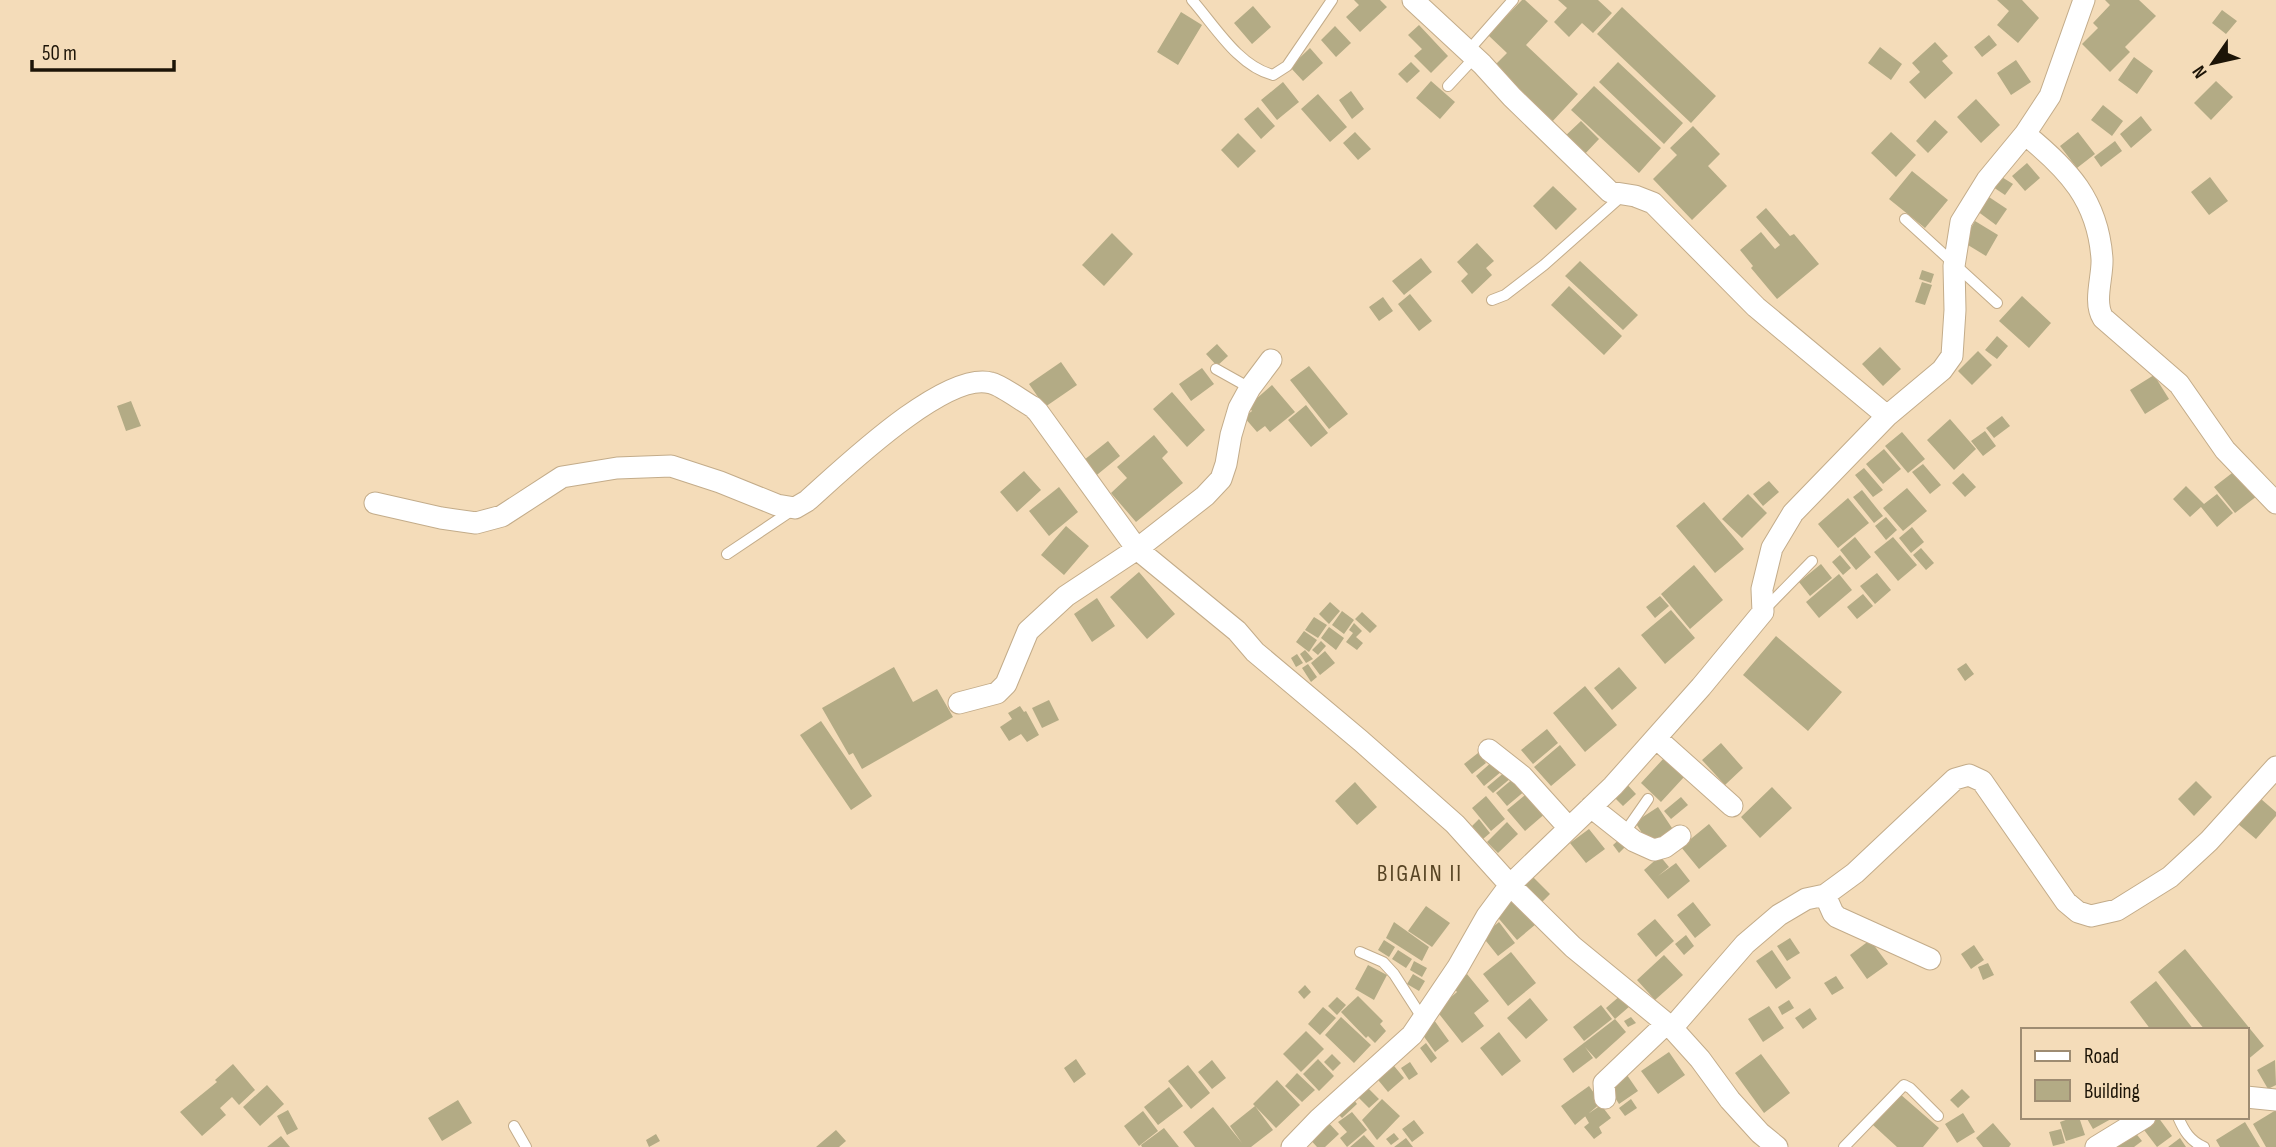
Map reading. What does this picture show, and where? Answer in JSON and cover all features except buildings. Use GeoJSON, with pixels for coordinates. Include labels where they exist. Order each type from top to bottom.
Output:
{"type":"FeatureCollection","features":[{"type":"Feature","properties":{"kind":"street"},"geometry":{"type":"LineString","coordinates":[[1413,0],[1610,192],[1635,196],[1653,203],[1756,307],[1887,416]]}},
{"type":"Feature","properties":{"kind":"street"},"geometry":{"type":"LineString","coordinates":[[1292,1147],[1412,1035],[1458,967],[1487,916],[1510,885],[1613,786],[1763,612],[1762,589],[1772,548],[1793,513],[1887,416],[1942,370],[1952,356],[1954,266],[1961,222],[1987,180],[2025,134],[2050,96],[2084,0]]}},
{"type":"Feature","properties":{"kind":"street"},"geometry":{"type":"LineString","coordinates":[[2025,134],[2068,173],[2086,199],[2097,231],[2102,259],[2099,308],[2102,318],[2179,384],[2225,450],[2276,503]]}},
{"type":"Feature","properties":{"kind":"street"},"geometry":{"type":"LineString","coordinates":[[959,703],[997,693],[1006,684],[1028,631],[1066,596],[1137,549],[1205,496],[1222,479],[1239,408],[1271,360]]}},
{"type":"Feature","properties":{"kind":"street"},"geometry":{"type":"LineString","coordinates":[[374,503],[476,523],[502,516],[562,477],[617,468],[671,466],[777,505],[795,508],[807,501],[883,434],[938,397],[965,383],[991,383],[1033,407],[1137,549],[1237,631],[1255,652],[1455,824],[1510,885],[1573,947],[1670,1025],[1700,1059],[1730,1100],[1760,1133],[1777,1147]]}},
{"type":"Feature","properties":{"kind":"street"},"geometry":{"type":"LineString","coordinates":[[1656,738],[1732,806]]}},
{"type":"Feature","properties":{"kind":"street"},"geometry":{"type":"LineString","coordinates":[[1489,750],[1522,776],[1569,828]]}},
{"type":"Feature","properties":{"kind":"street"},"geometry":{"type":"LineString","coordinates":[[1605,1098],[1604,1083],[1670,1025],[1745,944],[1779,915],[1806,899],[1825,895],[1855,873],[1955,779],[1969,775],[1982,781],[2066,902],[2078,912],[2091,916],[2117,910],[2170,877],[2209,841],[2276,767]]}},
{"type":"Feature","properties":{"kind":"street"},"geometry":{"type":"LineString","coordinates":[[1591,807],[1634,841],[1654,850],[1680,836]]}},
{"type":"Feature","properties":{"kind":"street"},"geometry":{"type":"LineString","coordinates":[[1825,895],[1837,917],[1930,959]]}},
{"type":"Feature","properties":{"kind":"street"},"geometry":{"type":"LineString","coordinates":[[2248,1097],[2276,1100]]}},
{"type":"Feature","properties":{"kind":"street"},"geometry":{"type":"LineString","coordinates":[[2096,1147],[2141,1119]]}},
{"type":"Feature","properties":{"kind":"lane"},"geometry":{"type":"LineString","coordinates":[[1192,0],[1240,56],[1260,72],[1273,75],[1287,66],[1332,0]]}},
{"type":"Feature","properties":{"kind":"lane"},"geometry":{"type":"LineString","coordinates":[[1448,86],[1513,0]]}},
{"type":"Feature","properties":{"kind":"lane"},"geometry":{"type":"LineString","coordinates":[[1492,300],[1505,295],[1544,265],[1623,195]]}},
{"type":"Feature","properties":{"kind":"lane"},"geometry":{"type":"LineString","coordinates":[[1905,219],[1997,303]]}},
{"type":"Feature","properties":{"kind":"lane"},"geometry":{"type":"LineString","coordinates":[[1216,369],[1250,388]]}},
{"type":"Feature","properties":{"kind":"lane"},"geometry":{"type":"LineString","coordinates":[[727,554],[795,508]]}},
{"type":"Feature","properties":{"kind":"lane"},"geometry":{"type":"LineString","coordinates":[[1763,612],[1812,561]]}},
{"type":"Feature","properties":{"kind":"lane"},"geometry":{"type":"LineString","coordinates":[[1625,832],[1647,799]]}},
{"type":"Feature","properties":{"kind":"lane"},"geometry":{"type":"LineString","coordinates":[[1360,952],[1383,962],[1394,974],[1423,1019]]}},
{"type":"Feature","properties":{"kind":"lane"},"geometry":{"type":"LineString","coordinates":[[1844,1147],[1903,1085],[1910,1088],[1938,1116]]}},
{"type":"Feature","properties":{"kind":"lane"},"geometry":{"type":"LineString","coordinates":[[2179,1119],[2192,1140],[2204,1147]]}},
{"type":"Feature","properties":{"kind":"lane"},"geometry":{"type":"LineString","coordinates":[[514,1126],[526,1147]]}},
{"type":"Feature","properties":{"kind":"district","name":"BIGAIN II"},"geometry":{"type":"Point","coordinates":[1420,873]}}]}
